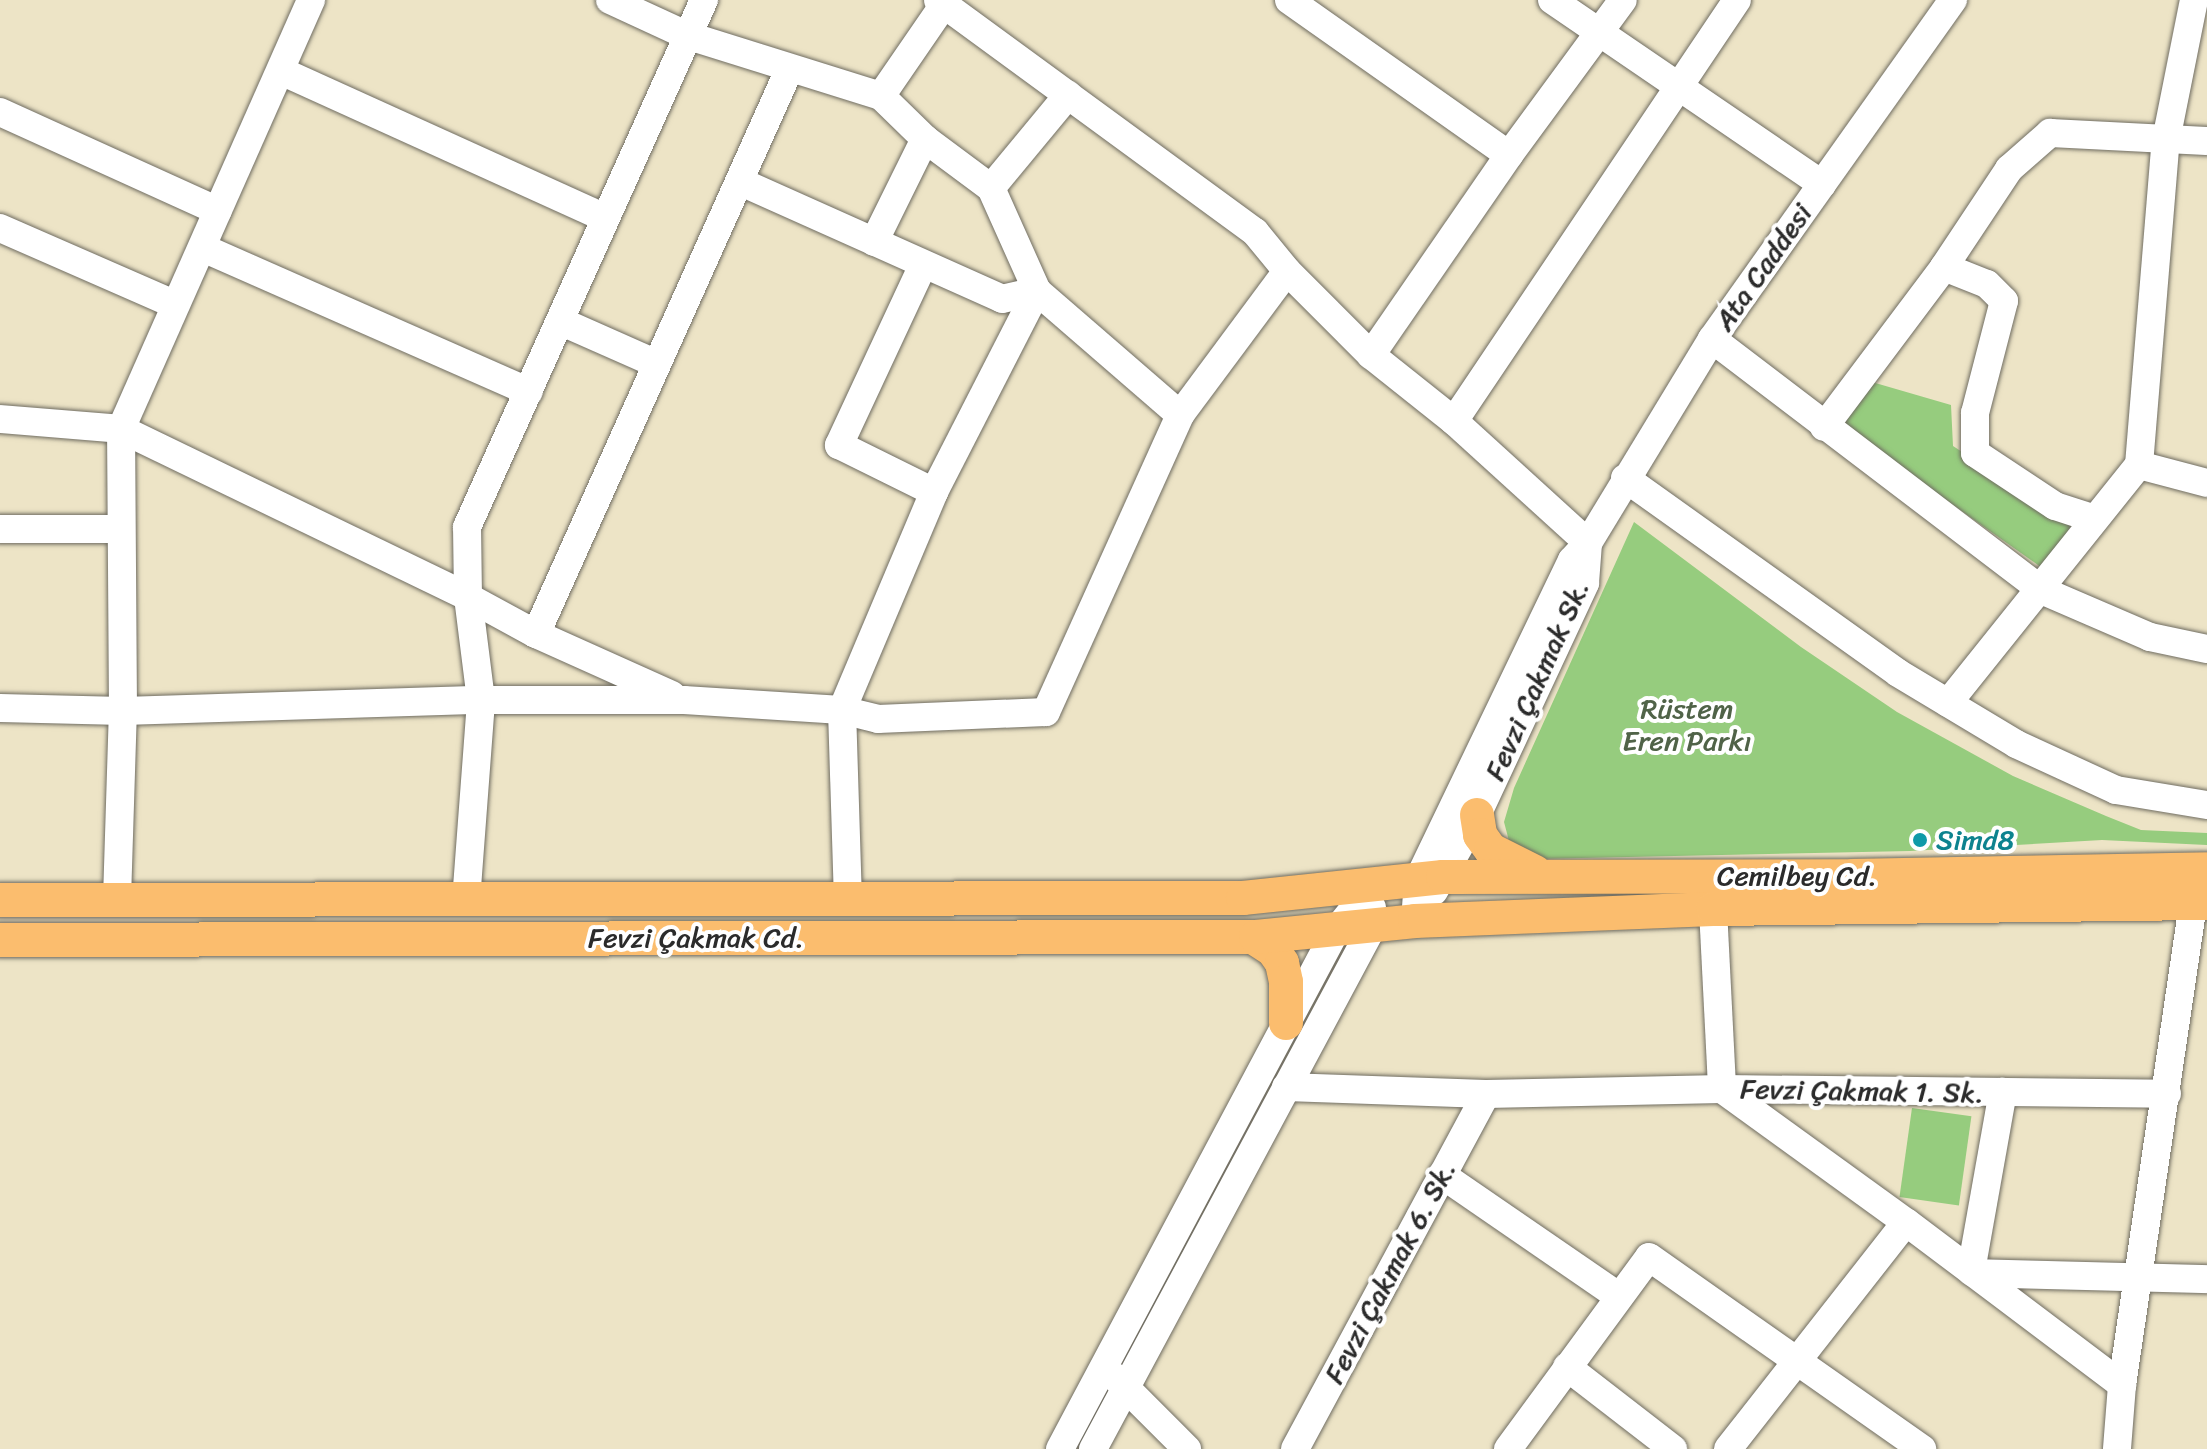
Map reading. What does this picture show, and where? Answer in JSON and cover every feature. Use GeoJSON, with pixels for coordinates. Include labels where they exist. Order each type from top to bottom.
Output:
{"type":"FeatureCollection","features":[{"type":"Feature","properties":{"kind":"main road"},"geometry":{"type":"LineString","coordinates":[[1477,815],[1480,835],[1491,850],[1547,876]]}},
{"type":"Feature","properties":{"kind":"main road","name":"Cemilbey Cd."},"geometry":{"type":"LineString","coordinates":[[1405,882],[1547,876],[1854,876],[2207,869]]}},
{"type":"Feature","properties":{"kind":"main road","name":"Fevzi Çakmak Cd."},"geometry":{"type":"LineString","coordinates":[[0,900],[1243,898],[1405,882]]}},
{"type":"Feature","properties":{"kind":"main road","name":"Cemilbey Cd."},"geometry":{"type":"LineString","coordinates":[[1393,924],[1713,909],[2200,903]]}},
{"type":"Feature","properties":{"kind":"main road","name":"Fevzi Çakmak Cd."},"geometry":{"type":"LineString","coordinates":[[0,940],[1253,937],[1335,932],[1393,924]]}},
{"type":"Feature","properties":{"kind":"main road"},"geometry":{"type":"LineString","coordinates":[[1253,937],[1273,950],[1282,963],[1286,982],[1286,1023]]}},
{"type":"Feature","properties":{"kind":"street"},"geometry":{"type":"LineString","coordinates":[[117,899],[123,711],[121,429],[311,0]]}},
{"type":"Feature","properties":{"kind":"street"},"geometry":{"type":"LineString","coordinates":[[610,0],[686,35],[789,70],[881,96],[925,139],[991,188],[1037,291],[1180,415]]}},
{"type":"Feature","properties":{"kind":"street"},"geometry":{"type":"LineString","coordinates":[[466,901],[481,700],[468,597],[467,527],[704,0]]}},
{"type":"Feature","properties":{"kind":"street"},"geometry":{"type":"LineString","coordinates":[[1289,0],[1509,155]]}},
{"type":"Feature","properties":{"kind":"street"},"geometry":{"type":"LineString","coordinates":[[1552,0],[1598,35],[1822,184]]}},
{"type":"Feature","properties":{"kind":"street"},"geometry":{"type":"LineString","coordinates":[[1371,355],[1509,155],[1623,0]]}},
{"type":"Feature","properties":{"kind":"street"},"geometry":{"type":"LineString","coordinates":[[1454,421],[1737,0]]}},
{"type":"Feature","properties":{"kind":"street","name":"Ata Caddesi"},"geometry":{"type":"LineString","coordinates":[[1405,882],[1572,560],[1588,543],[1712,339],[1953,0]]}},
{"type":"Feature","properties":{"kind":"street"},"geometry":{"type":"LineString","coordinates":[[881,96],[943,1],[1255,232],[1287,271],[1371,355],[1454,421],[1588,543]]}},
{"type":"Feature","properties":{"kind":"street"},"geometry":{"type":"LineString","coordinates":[[1948,703],[2041,590],[2093,518],[2139,465],[2166,140],[2191,1]]}},
{"type":"Feature","properties":{"kind":"street"},"geometry":{"type":"LineString","coordinates":[[536,634],[789,70]]}},
{"type":"Feature","properties":{"kind":"street"},"geometry":{"type":"LineString","coordinates":[[281,71],[605,218]]}},
{"type":"Feature","properties":{"kind":"street"},"geometry":{"type":"LineString","coordinates":[[991,188],[1068,95]]}},
{"type":"Feature","properties":{"kind":"street"},"geometry":{"type":"LineString","coordinates":[[0,112],[218,211]]}},
{"type":"Feature","properties":{"kind":"street"},"geometry":{"type":"LineString","coordinates":[[1824,427],[1944,267],[2009,169],[2050,133],[2207,141]]}},
{"type":"Feature","properties":{"kind":"street"},"geometry":{"type":"LineString","coordinates":[[874,242],[925,139]]}},
{"type":"Feature","properties":{"kind":"street"},"geometry":{"type":"LineString","coordinates":[[741,182],[1002,299],[1037,291]]}},
{"type":"Feature","properties":{"kind":"street"},"geometry":{"type":"LineString","coordinates":[[0,228],[174,304]]}},
{"type":"Feature","properties":{"kind":"street"},"geometry":{"type":"LineString","coordinates":[[203,248],[529,392]]}},
{"type":"Feature","properties":{"kind":"street"},"geometry":{"type":"LineString","coordinates":[[923,265],[839,445],[934,492]]}},
{"type":"Feature","properties":{"kind":"street"},"geometry":{"type":"LineString","coordinates":[[1944,267],[1987,284],[2004,301],[1975,413],[1975,453],[2055,506],[2093,518]]}},
{"type":"Feature","properties":{"kind":"street"},"geometry":{"type":"LineString","coordinates":[[0,708],[123,711],[481,700],[684,700],[842,710],[878,719],[1046,712],[1180,415],[1287,271]]}},
{"type":"Feature","properties":{"kind":"street"},"geometry":{"type":"LineString","coordinates":[[848,901],[842,710],[934,492],[1037,291]]}},
{"type":"Feature","properties":{"kind":"street"},"geometry":{"type":"LineString","coordinates":[[560,321],[655,363]]}},
{"type":"Feature","properties":{"kind":"street"},"geometry":{"type":"LineString","coordinates":[[1712,339],[2041,590],[2150,637],[2207,649]]}},
{"type":"Feature","properties":{"kind":"street"},"geometry":{"type":"LineString","coordinates":[[0,419],[121,429],[468,597],[536,634],[684,700]]}},
{"type":"Feature","properties":{"kind":"street"},"geometry":{"type":"LineString","coordinates":[[2139,465],[2207,483]]}},
{"type":"Feature","properties":{"kind":"street"},"geometry":{"type":"LineString","coordinates":[[1625,478],[1898,673],[2016,744],[2116,790],[2207,805]]}},
{"type":"Feature","properties":{"kind":"street"},"geometry":{"type":"LineString","coordinates":[[0,529],[120,529]]}},
{"type":"Feature","properties":{"kind":"street","name":"Fevzi Çakmak Sk."},"geometry":{"type":"LineString","coordinates":[[1405,882],[1477,815],[1585,583],[1588,543]]}},
{"type":"Feature","properties":{"kind":"street"},"geometry":{"type":"LineString","coordinates":[[1393,924],[1405,882]]}},
{"type":"Feature","properties":{"kind":"street"},"geometry":{"type":"LineString","coordinates":[[1093,1449],[1286,1087],[1393,924],[1405,882]]}},
{"type":"Feature","properties":{"kind":"street"},"geometry":{"type":"LineString","coordinates":[[1060,1449],[1335,932],[1405,882]]}},
{"type":"Feature","properties":{"kind":"street"},"geometry":{"type":"LineString","coordinates":[[2117,1449],[2122,1385],[2138,1278],[2200,903]]}},
{"type":"Feature","properties":{"kind":"street"},"geometry":{"type":"LineString","coordinates":[[1713,909],[1722,1089],[1906,1222],[2122,1385]]}},
{"type":"Feature","properties":{"kind":"street","name":"Fevzi Çakmak 1. Sk."},"geometry":{"type":"LineString","coordinates":[[1286,1087],[1486,1094],[1722,1089],[2167,1094]]}},
{"type":"Feature","properties":{"kind":"street","name":"Fevzi Çakmak 1. Sk."},"geometry":{"type":"LineString","coordinates":[[1973,1272],[2003,1092]]}},
{"type":"Feature","properties":{"kind":"street","name":"Fevzi Çakmak 6. Sk."},"geometry":{"type":"LineString","coordinates":[[1295,1449],[1486,1094]]}},
{"type":"Feature","properties":{"kind":"street"},"geometry":{"type":"LineString","coordinates":[[1442,1175],[1618,1296]]}},
{"type":"Feature","properties":{"kind":"street"},"geometry":{"type":"LineString","coordinates":[[1728,1449],[1906,1222]]}},
{"type":"Feature","properties":{"kind":"street"},"geometry":{"type":"LineString","coordinates":[[1508,1449],[1649,1257],[1922,1449]]}},
{"type":"Feature","properties":{"kind":"street"},"geometry":{"type":"LineString","coordinates":[[1973,1272],[2207,1279]]}},
{"type":"Feature","properties":{"kind":"street"},"geometry":{"type":"LineString","coordinates":[[1103,1364],[1187,1449]]}},
{"type":"Feature","properties":{"kind":"street"},"geometry":{"type":"LineString","coordinates":[[1567,1367],[1673,1449]]}},
{"type":"Feature","properties":{"kind":"green space"},"geometry":{"type":"Polygon","coordinates":[[[1865,380],[1951,405],[1953,446],[2072,524],[2045,570],[1840,425],[1865,380]]]}},
{"type":"Feature","properties":{"kind":"green space","name":"Rüstem Eren Parkı"},"geometry":{"type":"Polygon","coordinates":[[[1634,522],[1801,647],[1897,712],[2013,776],[2106,816],[2141,830],[2207,833],[2207,845],[2102,840],[1910,851],[1534,859],[1509,841],[1504,822],[1514,788],[1634,522]]]}},
{"type":"Feature","properties":{"kind":"green space"},"geometry":{"type":"Polygon","coordinates":[[[1912,1108],[1971,1116],[1959,1205],[1899,1197],[1912,1108]]]}},
{"type":"Feature","properties":{"kind":"place","name":"Simd8"},"geometry":{"type":"Point","coordinates":[1920,840]}}]}
